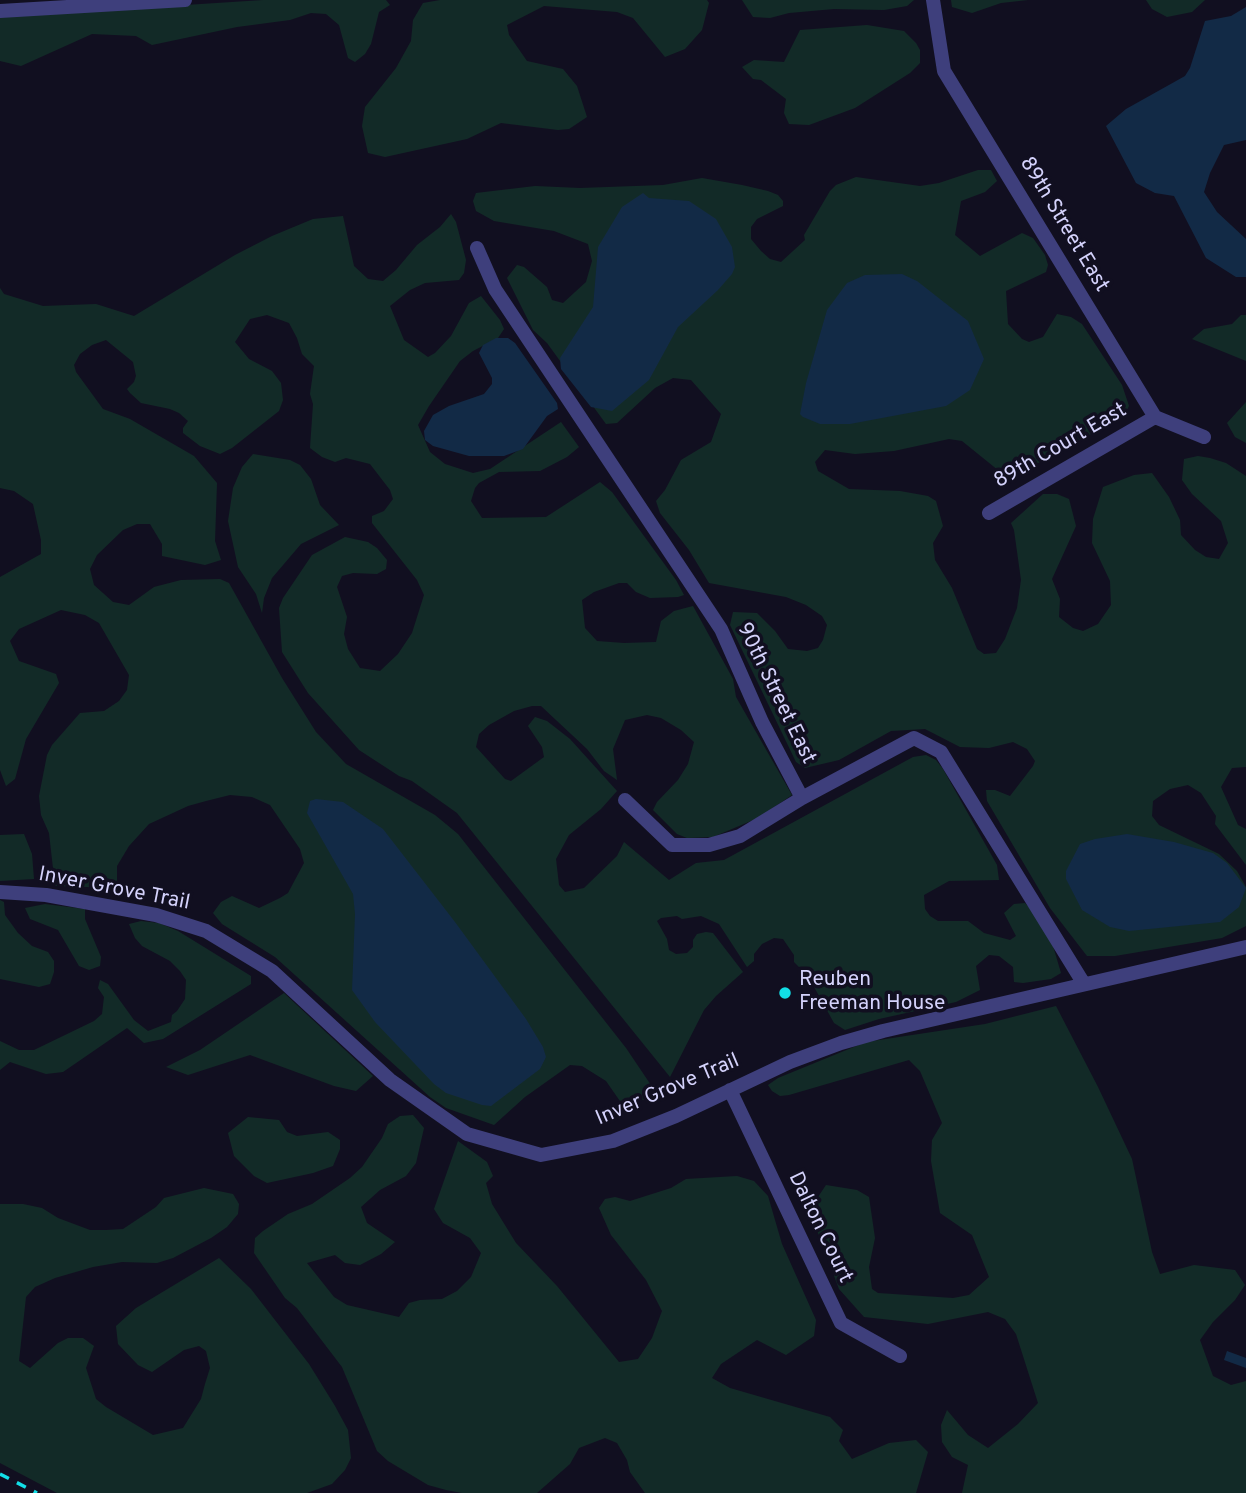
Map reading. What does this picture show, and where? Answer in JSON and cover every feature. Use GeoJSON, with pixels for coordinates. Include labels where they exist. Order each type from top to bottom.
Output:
{"type":"FeatureCollection","features":[{"type":"Feature","properties":{"kind":"street"},"geometry":{"type":"LineString","coordinates":[[0,11],[185,0]]}},
{"type":"Feature","properties":{"kind":"street","name":"89th Street East"},"geometry":{"type":"LineString","coordinates":[[933,0],[944,71],[1155,417]]}},
{"type":"Feature","properties":{"kind":"street","name":"90th Street East"},"geometry":{"type":"LineString","coordinates":[[477,248],[495,289],[721,629],[762,722],[802,798],[914,738],[941,752],[1083,984]]}},
{"type":"Feature","properties":{"kind":"street"},"geometry":{"type":"LineString","coordinates":[[1155,417],[1204,437]]}},
{"type":"Feature","properties":{"kind":"street","name":"89th Court East"},"geometry":{"type":"LineString","coordinates":[[989,513],[1155,417]]}},
{"type":"Feature","properties":{"kind":"street"},"geometry":{"type":"LineString","coordinates":[[625,800],[671,845],[709,845],[740,836],[802,798]]}},
{"type":"Feature","properties":{"kind":"street","name":"Inver Grove Trail"},"geometry":{"type":"LineString","coordinates":[[0,892],[46,895],[156,915],[206,931],[272,971],[390,1080],[467,1134],[541,1155],[613,1141],[676,1116],[790,1062],[841,1043],[1246,947]]}},
{"type":"Feature","properties":{"kind":"street","name":"Dalton Court"},"geometry":{"type":"LineString","coordinates":[[730,1090],[841,1323],[900,1356]]}},
{"type":"Feature","properties":{"kind":"green space"},"geometry":{"type":"Polygon","coordinates":[[[263,0],[386,0],[390,5],[379,12],[371,44],[365,54],[355,62],[348,58],[339,25],[326,14],[311,13],[290,20],[237,27],[152,45],[136,36],[92,34],[21,66],[0,61],[0,17],[263,0]]]}},
{"type":"Feature","properties":{"kind":"green space"},"geometry":{"type":"Polygon","coordinates":[[[440,0],[707,0],[709,3],[702,30],[685,49],[665,57],[633,18],[617,12],[544,6],[507,25],[509,35],[527,61],[563,69],[577,86],[587,117],[569,129],[501,123],[467,139],[385,157],[368,153],[362,126],[365,107],[396,68],[411,41],[413,20],[423,3],[440,0]]]}},
{"type":"Feature","properties":{"kind":"green space"},"geometry":{"type":"Polygon","coordinates":[[[742,0],[914,0],[907,6],[884,10],[834,9],[789,13],[770,18],[753,17],[742,0]]]}},
{"type":"Feature","properties":{"kind":"green space"},"geometry":{"type":"Polygon","coordinates":[[[951,0],[1028,0],[1001,3],[972,13],[952,7],[951,0]]]}},
{"type":"Feature","properties":{"kind":"green space"},"geometry":{"type":"Polygon","coordinates":[[[1146,0],[1205,0],[1192,12],[1167,17],[1152,9],[1146,0]]]}},
{"type":"Feature","properties":{"kind":"green space"},"geometry":{"type":"Polygon","coordinates":[[[867,25],[904,31],[920,50],[920,63],[910,73],[855,108],[809,125],[789,124],[784,113],[786,99],[761,80],[753,79],[742,67],[754,60],[784,62],[800,30],[867,25]]]}},
{"type":"Feature","properties":{"kind":"green space"},"geometry":{"type":"Polygon","coordinates":[[[978,170],[991,170],[997,181],[985,192],[961,201],[955,235],[980,256],[1022,233],[1033,238],[1045,255],[1048,265],[1046,272],[1006,291],[1008,324],[1022,339],[1029,342],[1043,337],[1057,314],[1071,317],[1082,324],[1122,385],[1129,406],[1124,416],[1009,479],[962,441],[949,439],[894,451],[855,454],[825,450],[815,462],[818,471],[849,489],[900,491],[928,496],[936,501],[943,526],[933,543],[935,560],[952,588],[977,649],[984,654],[996,653],[1005,639],[1017,608],[1021,580],[1011,523],[1043,494],[1057,494],[1069,499],[1076,526],[1052,579],[1060,599],[1059,617],[1073,628],[1083,631],[1098,624],[1111,605],[1110,581],[1092,543],[1093,519],[1103,487],[1134,475],[1152,473],[1169,497],[1180,520],[1181,535],[1206,557],[1219,559],[1228,543],[1221,521],[1192,494],[1182,480],[1184,459],[1198,456],[1210,458],[1226,463],[1246,476],[1246,767],[1232,768],[1221,787],[1238,825],[1246,829],[1246,865],[1215,824],[1216,816],[1201,793],[1188,785],[1170,789],[1153,801],[1152,816],[1159,825],[1219,854],[1237,871],[1246,887],[1246,926],[1222,938],[1115,956],[1087,956],[1050,908],[987,801],[986,790],[995,790],[1010,796],[1033,766],[1035,761],[1027,749],[1013,742],[989,748],[960,747],[925,729],[891,731],[839,760],[805,768],[796,762],[730,625],[733,612],[757,613],[788,649],[807,651],[818,648],[827,625],[822,616],[806,605],[786,597],[709,583],[689,550],[660,513],[656,501],[681,460],[711,442],[721,414],[691,380],[673,378],[655,388],[617,423],[606,424],[547,343],[533,330],[507,278],[517,265],[524,267],[547,287],[552,300],[563,303],[586,282],[592,261],[588,244],[554,231],[494,221],[476,211],[473,201],[476,193],[535,186],[580,188],[663,185],[702,178],[742,185],[768,191],[778,195],[783,201],[783,206],[757,219],[751,227],[751,239],[761,251],[770,259],[781,262],[805,240],[804,235],[836,185],[856,177],[920,186],[939,183],[978,170]]]}},
{"type":"Feature","properties":{"kind":"green space"},"geometry":{"type":"Polygon","coordinates":[[[451,214],[456,222],[466,260],[464,273],[459,280],[425,283],[410,290],[390,306],[404,340],[428,357],[435,353],[451,336],[469,303],[481,296],[504,329],[498,338],[460,361],[429,406],[418,425],[430,452],[445,464],[473,473],[490,469],[561,422],[579,447],[567,457],[540,471],[499,472],[479,483],[471,501],[482,518],[546,517],[600,482],[612,492],[684,595],[650,598],[636,592],[627,583],[619,583],[594,592],[582,600],[585,628],[597,641],[656,642],[661,621],[674,611],[693,606],[733,679],[736,697],[792,795],[758,818],[713,837],[687,838],[677,834],[653,810],[688,764],[694,742],[681,730],[661,718],[647,715],[625,720],[613,749],[617,780],[604,771],[587,749],[541,706],[514,711],[479,734],[476,747],[505,779],[511,781],[544,757],[542,747],[528,726],[535,717],[547,721],[570,739],[617,791],[601,809],[569,835],[556,859],[559,885],[565,892],[584,888],[617,856],[624,842],[669,880],[696,863],[724,860],[913,757],[926,755],[936,760],[943,769],[997,865],[999,880],[949,881],[924,895],[925,909],[938,921],[968,921],[984,933],[1010,940],[1016,936],[1004,913],[1014,904],[1025,903],[1053,946],[1061,973],[1051,979],[1014,982],[1013,967],[999,956],[989,955],[976,966],[980,990],[956,1002],[879,1019],[845,1030],[834,1023],[808,976],[794,962],[794,955],[783,939],[774,938],[762,944],[754,954],[754,961],[747,967],[719,924],[701,916],[661,918],[657,921],[667,939],[669,950],[676,954],[687,953],[693,947],[697,934],[713,933],[743,972],[704,1010],[670,1077],[457,813],[412,781],[399,776],[359,750],[308,693],[282,652],[279,608],[283,598],[312,555],[345,537],[368,542],[387,560],[386,569],[377,574],[353,573],[342,576],[337,587],[347,617],[344,634],[348,649],[360,668],[380,671],[398,654],[412,633],[424,595],[417,580],[372,523],[372,516],[384,511],[393,499],[390,490],[370,464],[346,458],[335,462],[310,448],[313,404],[310,394],[314,366],[302,354],[289,323],[267,315],[250,319],[235,342],[249,359],[272,371],[281,383],[283,400],[279,411],[232,448],[220,454],[200,446],[183,433],[188,421],[179,413],[141,403],[130,393],[127,389],[136,376],[133,362],[106,340],[92,345],[80,354],[74,365],[76,372],[103,409],[130,419],[194,456],[217,483],[215,541],[221,560],[205,565],[162,556],[162,544],[150,524],[137,524],[123,530],[97,555],[90,569],[94,585],[113,602],[129,605],[154,587],[181,580],[220,579],[229,583],[282,678],[316,732],[346,764],[435,815],[458,834],[626,1048],[659,1097],[622,1104],[606,1081],[582,1066],[570,1065],[525,1097],[494,1125],[446,1108],[430,1097],[275,957],[222,924],[213,913],[221,902],[232,896],[259,908],[280,898],[288,893],[304,863],[300,849],[270,805],[252,797],[230,795],[206,801],[149,824],[129,846],[117,866],[117,888],[55,886],[49,833],[41,815],[39,796],[47,755],[52,745],[80,713],[104,711],[119,701],[127,690],[129,675],[99,623],[85,615],[61,610],[19,629],[10,641],[19,661],[56,674],[59,683],[26,739],[15,779],[6,786],[0,770],[0,577],[41,554],[41,540],[33,504],[14,491],[0,488],[0,288],[4,294],[43,306],[96,304],[134,316],[235,255],[272,236],[313,219],[343,216],[354,266],[368,279],[383,281],[451,214]]]}},
{"type":"Feature","properties":{"kind":"green space"},"geometry":{"type":"Polygon","coordinates":[[[1241,315],[1246,315],[1246,361],[1192,339],[1204,329],[1232,324],[1241,315]]]}},
{"type":"Feature","properties":{"kind":"green space"},"geometry":{"type":"Polygon","coordinates":[[[1246,402],[1246,443],[1235,437],[1227,423],[1246,402]]]}},
{"type":"Feature","properties":{"kind":"green space"},"geometry":{"type":"Polygon","coordinates":[[[253,454],[290,460],[300,465],[311,479],[320,505],[339,525],[301,544],[272,578],[264,598],[262,613],[256,594],[238,567],[228,521],[233,488],[242,467],[253,454]]]}},
{"type":"Feature","properties":{"kind":"green space"},"geometry":{"type":"Polygon","coordinates":[[[24,834],[32,854],[34,879],[0,881],[0,835],[24,834]]]}},
{"type":"Feature","properties":{"kind":"green space"},"geometry":{"type":"Polygon","coordinates":[[[0,900],[4,902],[5,915],[18,933],[32,946],[48,952],[54,961],[50,984],[39,987],[0,979],[0,900]]]}},
{"type":"Feature","properties":{"kind":"green space"},"geometry":{"type":"Polygon","coordinates":[[[45,904],[85,909],[85,919],[101,957],[100,966],[89,970],[79,966],[58,930],[30,919],[25,908],[45,904]]]}},
{"type":"Feature","properties":{"kind":"green space"},"geometry":{"type":"Polygon","coordinates":[[[141,921],[159,923],[178,931],[251,976],[251,984],[163,1039],[144,1043],[127,1028],[63,1072],[46,1074],[10,1062],[0,1070],[0,1041],[19,1050],[34,1050],[94,1021],[102,1014],[104,997],[98,988],[100,980],[108,984],[134,1020],[148,1031],[171,1022],[172,1015],[185,999],[186,980],[170,961],[142,946],[135,938],[129,924],[141,921]]]}},
{"type":"Feature","properties":{"kind":"green space"},"geometry":{"type":"Polygon","coordinates":[[[284,993],[373,1076],[356,1091],[334,1086],[250,1055],[188,1075],[166,1067],[200,1050],[284,993]]]}},
{"type":"Feature","properties":{"kind":"green space"},"geometry":{"type":"Polygon","coordinates":[[[1056,1006],[1132,1159],[1152,1252],[1160,1274],[1194,1265],[1235,1270],[1245,1285],[1200,1340],[1213,1376],[1231,1385],[1246,1381],[1246,1493],[962,1493],[968,1465],[952,1457],[942,1442],[941,1425],[947,1410],[968,1435],[988,1448],[1018,1424],[1038,1403],[1016,1334],[1005,1319],[988,1312],[928,1324],[864,1317],[839,1289],[812,1217],[816,1200],[826,1185],[857,1190],[869,1197],[875,1238],[869,1267],[872,1289],[878,1293],[953,1298],[969,1295],[989,1277],[972,1235],[940,1213],[931,1161],[932,1140],[942,1123],[920,1071],[909,1060],[789,1095],[780,1096],[768,1085],[778,1078],[866,1042],[985,1024],[1056,1006]]]}},
{"type":"Feature","properties":{"kind":"green space"},"geometry":{"type":"Polygon","coordinates":[[[413,1115],[424,1128],[416,1163],[406,1176],[380,1190],[361,1207],[367,1223],[395,1242],[381,1254],[360,1265],[345,1263],[335,1255],[307,1263],[334,1297],[347,1305],[399,1317],[409,1303],[442,1299],[457,1291],[471,1277],[481,1253],[470,1238],[443,1223],[434,1209],[458,1141],[487,1162],[493,1176],[486,1183],[492,1204],[516,1243],[557,1286],[619,1362],[638,1359],[652,1338],[662,1311],[646,1280],[611,1235],[599,1208],[605,1199],[615,1197],[630,1201],[671,1188],[686,1179],[737,1176],[754,1181],[768,1196],[782,1244],[816,1320],[814,1336],[786,1355],[757,1340],[721,1364],[712,1378],[730,1388],[830,1417],[843,1430],[839,1441],[852,1459],[889,1443],[916,1440],[928,1452],[916,1493],[645,1493],[630,1472],[627,1460],[617,1443],[605,1438],[579,1448],[570,1464],[537,1493],[462,1493],[446,1490],[428,1485],[388,1461],[377,1451],[342,1367],[297,1308],[285,1298],[254,1253],[255,1238],[288,1214],[312,1204],[350,1178],[362,1167],[382,1138],[388,1124],[400,1116],[413,1115]]]}},
{"type":"Feature","properties":{"kind":"green space"},"geometry":{"type":"Polygon","coordinates":[[[248,1117],[279,1120],[287,1132],[297,1136],[328,1132],[340,1140],[340,1149],[333,1166],[267,1183],[254,1176],[234,1156],[228,1133],[248,1117]]]}},
{"type":"Feature","properties":{"kind":"green space"},"geometry":{"type":"Polygon","coordinates":[[[204,1188],[233,1194],[239,1204],[238,1214],[227,1227],[173,1258],[157,1263],[122,1262],[93,1267],[35,1287],[26,1297],[19,1361],[30,1368],[58,1343],[68,1338],[83,1338],[94,1346],[86,1368],[96,1399],[153,1435],[183,1428],[201,1399],[210,1368],[206,1351],[199,1346],[184,1350],[152,1372],[138,1365],[118,1344],[116,1326],[136,1308],[219,1258],[251,1289],[309,1364],[335,1406],[348,1430],[351,1458],[345,1470],[332,1484],[307,1493],[57,1493],[0,1463],[0,1204],[23,1204],[42,1208],[58,1218],[90,1230],[123,1229],[156,1207],[164,1198],[204,1188]]]}},
{"type":"Feature","properties":{"kind":"water"},"geometry":{"type":"Polygon","coordinates":[[[1246,7],[1246,140],[1224,145],[1204,192],[1217,212],[1246,239],[1246,277],[1236,277],[1206,258],[1174,196],[1155,193],[1136,183],[1106,126],[1126,109],[1185,76],[1205,21],[1231,16],[1246,7]]]}},
{"type":"Feature","properties":{"kind":"water"},"geometry":{"type":"Polygon","coordinates":[[[643,193],[649,198],[689,201],[716,219],[732,247],[735,267],[718,290],[678,327],[649,380],[612,411],[591,407],[561,369],[560,358],[593,307],[598,247],[622,207],[643,193]]]}},
{"type":"Feature","properties":{"kind":"water"},"geometry":{"type":"Polygon","coordinates":[[[902,274],[917,281],[968,321],[984,359],[970,390],[946,406],[850,424],[820,424],[803,417],[800,414],[806,383],[827,310],[847,283],[865,275],[902,274]]]}},
{"type":"Feature","properties":{"kind":"water"},"geometry":{"type":"Polygon","coordinates":[[[496,338],[508,338],[515,343],[557,403],[558,409],[547,416],[523,449],[504,456],[469,456],[433,446],[425,440],[424,431],[433,415],[449,406],[484,394],[492,384],[492,378],[479,353],[483,345],[496,338]]]}},
{"type":"Feature","properties":{"kind":"water"},"geometry":{"type":"Polygon","coordinates":[[[316,799],[343,802],[383,829],[455,922],[526,1019],[543,1047],[546,1057],[540,1069],[491,1106],[446,1093],[434,1084],[375,1022],[352,990],[355,914],[353,894],[307,813],[310,801],[316,799]]]}},
{"type":"Feature","properties":{"kind":"water"},"geometry":{"type":"Polygon","coordinates":[[[1127,834],[1174,842],[1213,853],[1227,863],[1246,888],[1239,907],[1220,922],[1129,931],[1110,927],[1082,910],[1066,879],[1066,871],[1080,844],[1127,834]]]}},
{"type":"Feature","properties":{"kind":"water"},"geometry":{"type":"Polygon","coordinates":[[[1227,1351],[1246,1358],[1246,1368],[1224,1360],[1227,1351]]]}},
{"type":"Feature","properties":{"kind":"railway"},"geometry":{"type":"LineString","coordinates":[[0,1474],[37,1493]]}},
{"type":"Feature","properties":{"kind":"place","name":"Reuben Freeman House"},"geometry":{"type":"Point","coordinates":[785,993]}}]}
